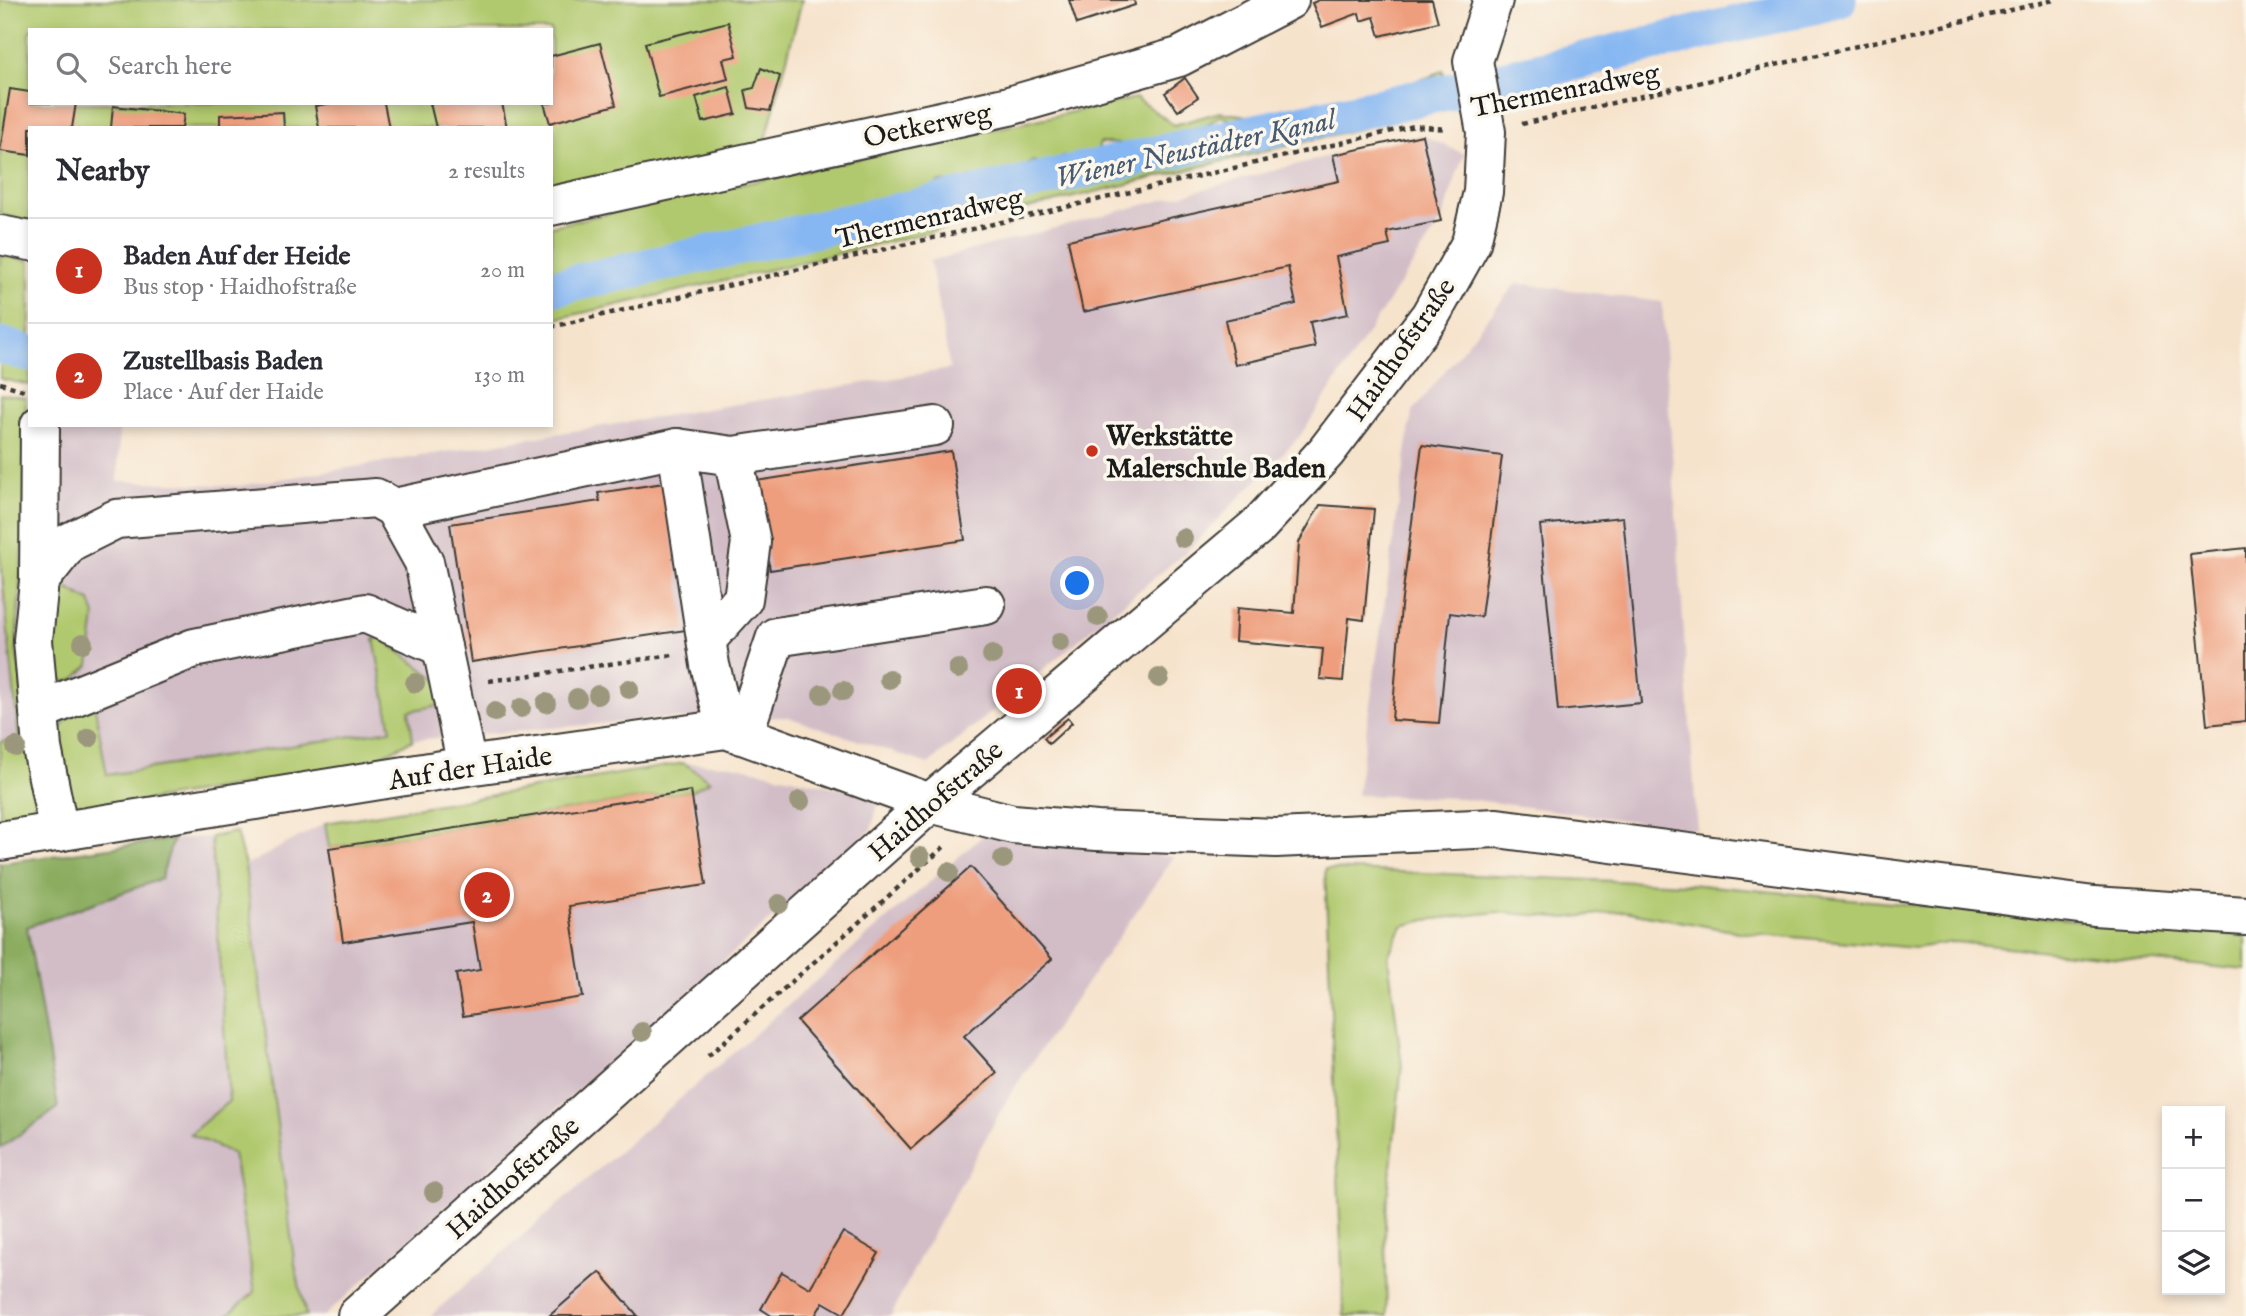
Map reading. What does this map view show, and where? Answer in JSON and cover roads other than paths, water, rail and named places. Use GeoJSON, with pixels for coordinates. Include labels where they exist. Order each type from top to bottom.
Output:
{"type":"FeatureCollection","features":[{"type":"Feature","properties":{"kind":"street","name":"Oetkerweg"},"geometry":{"type":"LineString","coordinates":[[553,206],[1009,106],[1179,57],[1289,0]]}},
{"type":"Feature","properties":{"kind":"street","name":"Haidhofstraße"},"geometry":{"type":"LineString","coordinates":[[357,1316],[930,803],[1259,525],[1326,452],[1430,316],[1471,243],[1483,192],[1484,117],[1473,61],[1493,0]]}},
{"type":"Feature","properties":{"kind":"street"},"geometry":{"type":"LineString","coordinates":[[0,235],[28,241]]}},
{"type":"Feature","properties":{"kind":"street"},"geometry":{"type":"LineString","coordinates":[[394,508],[677,448],[733,456],[935,426]]}},
{"type":"Feature","properties":{"kind":"street"},"geometry":{"type":"LineString","coordinates":[[40,427],[39,581],[33,640],[42,748],[59,832]]}},
{"type":"Feature","properties":{"kind":"street"},"geometry":{"type":"LineString","coordinates":[[677,448],[707,645],[734,732]]}},
{"type":"Feature","properties":{"kind":"street"},"geometry":{"type":"LineString","coordinates":[[707,645],[743,599],[751,542],[733,456]]}},
{"type":"Feature","properties":{"kind":"street"},"geometry":{"type":"LineString","coordinates":[[39,581],[69,542],[116,519],[376,498],[394,508],[424,562],[467,766]]}},
{"type":"Feature","properties":{"kind":"street"},"geometry":{"type":"LineString","coordinates":[[734,732],[776,637],[986,605]]}},
{"type":"Feature","properties":{"kind":"street"},"geometry":{"type":"LineString","coordinates":[[39,711],[194,648],[365,613],[442,647]]}},
{"type":"Feature","properties":{"kind":"street","name":"Auf der Haide"},"geometry":{"type":"LineString","coordinates":[[0,841],[467,766],[734,732],[930,803],[1013,824],[1097,831],[1276,838],[1497,828],[2094,906],[2246,916]]}},
{"type":"Feature","properties":{"kind":"waterway","name":"Wiener Neustädter Kanal"},"geometry":{"type":"LineString","coordinates":[[553,288],[1452,91],[1838,0]]}},
{"type":"Feature","properties":{"kind":"waterway","name":"Wiener Neustädter Kanal"},"geometry":{"type":"LineString","coordinates":[[0,345],[28,353]]}},
{"type":"Feature","properties":{"kind":"place","name":"Werkstätte Malerschule Baden"},"geometry":{"type":"Point","coordinates":[1092,451]}},
{"type":"Feature","properties":{"kind":"place","name":"Baden Auf der Heide"},"geometry":{"type":"Point","coordinates":[1019,691]}},
{"type":"Feature","properties":{"kind":"place","name":"Zustellbasis Baden"},"geometry":{"type":"Point","coordinates":[487,895]}}]}
